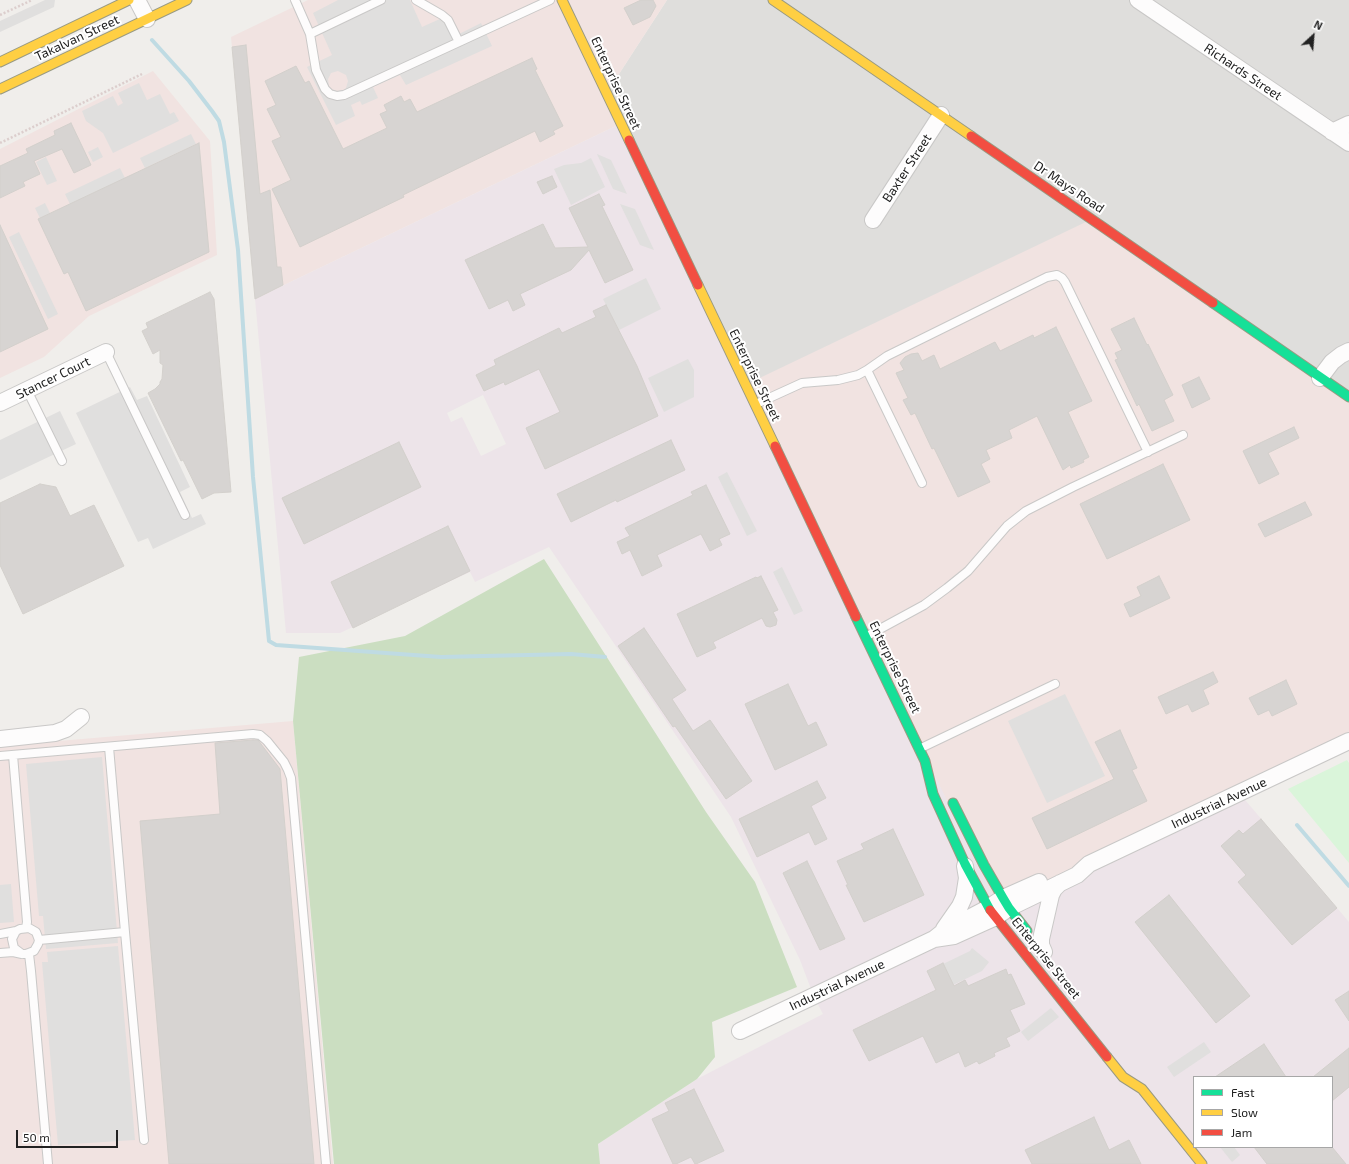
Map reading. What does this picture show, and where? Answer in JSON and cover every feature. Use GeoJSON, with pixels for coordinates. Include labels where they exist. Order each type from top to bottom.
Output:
{"type":"FeatureCollection","features":[{"type":"Feature","properties":{"kind":"main road","name":"Takalvan Street"},"geometry":{"type":"LineString","coordinates":[[0,62],[129,0]]}},
{"type":"Feature","properties":{"kind":"main road","name":"Takalvan Street"},"geometry":{"type":"LineString","coordinates":[[0,89],[187,0]]}},
{"type":"Feature","properties":{"kind":"main road","name":"Enterprise Street"},"geometry":{"type":"LineString","coordinates":[[562,0],[920,749],[933,794],[965,864],[1123,1077],[1142,1089],[1202,1164]]}},
{"type":"Feature","properties":{"kind":"main road","name":"Dr Mays Road"},"geometry":{"type":"LineString","coordinates":[[773,0],[1349,397]]}},
{"type":"Feature","properties":{"kind":"main road"},"geometry":{"type":"LineString","coordinates":[[22,68],[55,62]]}},
{"type":"Feature","properties":{"kind":"main road","name":"Enterprise Street"},"geometry":{"type":"LineString","coordinates":[[924,761],[937,777]]}},
{"type":"Feature","properties":{"kind":"main road","name":"Enterprise Street"},"geometry":{"type":"LineString","coordinates":[[949,795],[984,865],[999,908],[1046,955]]}},
{"type":"Feature","properties":{"kind":"main road","name":"Enterprise Street"},"geometry":{"type":"LineString","coordinates":[[1138,1076],[1142,1089]]}},
{"type":"Feature","properties":{"kind":"street"},"geometry":{"type":"LineString","coordinates":[[137,0],[147,19]]}},
{"type":"Feature","properties":{"kind":"street","name":"Richards Street"},"geometry":{"type":"LineString","coordinates":[[1138,0],[1349,144]]}},
{"type":"Feature","properties":{"kind":"street","name":"Baxter Street"},"geometry":{"type":"LineString","coordinates":[[873,220],[941,116]]}},
{"type":"Feature","properties":{"kind":"street"},"geometry":{"type":"LineString","coordinates":[[1332,132],[1349,124]]}},
{"type":"Feature","properties":{"kind":"street"},"geometry":{"type":"LineString","coordinates":[[1320,378],[1332,362],[1340,355],[1349,351]]}},
{"type":"Feature","properties":{"kind":"street","name":"Stancer Court"},"geometry":{"type":"LineString","coordinates":[[0,403],[106,352]]}},
{"type":"Feature","properties":{"kind":"street"},"geometry":{"type":"LineString","coordinates":[[0,739],[55,733],[66,729],[81,718]]}},
{"type":"Feature","properties":{"kind":"street","name":"Industrial Avenue"},"geometry":{"type":"LineString","coordinates":[[999,908],[1077,875],[1090,864],[1349,741]]}},
{"type":"Feature","properties":{"kind":"street"},"geometry":{"type":"LineString","coordinates":[[939,935],[960,906],[964,897],[967,878],[965,864]]}},
{"type":"Feature","properties":{"kind":"street","name":"Industrial Avenue"},"geometry":{"type":"LineString","coordinates":[[740,1031],[939,935],[954,936],[1036,883],[1071,866],[1090,864]]}},
{"type":"Feature","properties":{"kind":"street"},"geometry":{"type":"LineString","coordinates":[[984,865],[998,877],[1009,882],[1018,884],[1036,883]]}},
{"type":"Feature","properties":{"kind":"street"},"geometry":{"type":"LineString","coordinates":[[1046,955],[1041,945],[1041,939],[1049,902],[1054,889],[1060,883]]}},
{"type":"Feature","properties":{"kind":"lane"},"geometry":{"type":"LineString","coordinates":[[295,0],[310,34],[316,70],[327,92],[337,96],[344,95],[550,0]]}},
{"type":"Feature","properties":{"kind":"lane"},"geometry":{"type":"LineString","coordinates":[[310,34],[381,0]]}},
{"type":"Feature","properties":{"kind":"lane"},"geometry":{"type":"LineString","coordinates":[[416,0],[448,20],[459,42]]}},
{"type":"Feature","properties":{"kind":"lane"},"geometry":{"type":"LineString","coordinates":[[755,405],[802,383],[848,378],[858,375],[887,356],[1047,277],[1057,275],[1065,282],[1148,452]]}},
{"type":"Feature","properties":{"kind":"lane"},"geometry":{"type":"LineString","coordinates":[[106,352],[185,515]]}},
{"type":"Feature","properties":{"kind":"lane"},"geometry":{"type":"LineString","coordinates":[[867,370],[922,483]]}},
{"type":"Feature","properties":{"kind":"lane"},"geometry":{"type":"LineString","coordinates":[[27,390],[62,461]]}},
{"type":"Feature","properties":{"kind":"lane"},"geometry":{"type":"LineString","coordinates":[[865,636],[924,605],[948,588],[968,570],[1007,526],[1026,511],[1072,487],[1184,435]]}},
{"type":"Feature","properties":{"kind":"lane"},"geometry":{"type":"LineString","coordinates":[[920,749],[1055,684]]}},
{"type":"Feature","properties":{"kind":"lane"},"geometry":{"type":"LineString","coordinates":[[0,756],[253,734],[260,735],[267,741],[288,770],[291,786],[326,1164]]}},
{"type":"Feature","properties":{"kind":"lane"},"geometry":{"type":"LineString","coordinates":[[109,747],[144,1140]]}},
{"type":"Feature","properties":{"kind":"lane"},"geometry":{"type":"LineString","coordinates":[[13,755],[27,922],[26,928]]}},
{"type":"Feature","properties":{"kind":"lane"},"geometry":{"type":"LineString","coordinates":[[0,934],[26,928],[36,932],[39,940],[37,948],[34,951],[25,954],[13,952],[0,953]]}},
{"type":"Feature","properties":{"kind":"lane"},"geometry":{"type":"LineString","coordinates":[[16,931],[13,935],[12,944],[17,951],[25,954],[32,971],[48,1164]]}},
{"type":"Feature","properties":{"kind":"lane"},"geometry":{"type":"LineString","coordinates":[[39,940],[125,932]]}},
{"type":"Feature","properties":{"kind":"path"},"geometry":{"type":"LineString","coordinates":[[0,15],[32,0]]}},
{"type":"Feature","properties":{"kind":"path"},"geometry":{"type":"LineString","coordinates":[[0,143],[142,74]]}},
{"type":"Feature","properties":{"kind":"shaded area"},"geometry":{"type":"Polygon","coordinates":[[[45,0],[55,0],[54,7],[0,32],[0,21],[45,0]]]}},
{"type":"Feature","properties":{"kind":"shaded area"},"geometry":{"type":"Polygon","coordinates":[[[308,0],[667,0],[606,94],[620,124],[255,299],[231,37],[308,0]]]}},
{"type":"Feature","properties":{"kind":"shaded area"},"geometry":{"type":"Polygon","coordinates":[[[338,0],[410,0],[422,27],[442,18],[453,37],[481,23],[492,46],[406,85],[400,75],[373,87],[378,98],[362,105],[360,101],[351,105],[355,116],[336,125],[307,67],[332,55],[313,13],[338,0]],[[338,71],[331,73],[328,79],[331,89],[337,91],[344,90],[348,81],[346,75],[338,71]]]}},
{"type":"Feature","properties":{"kind":"shaded area"},"geometry":{"type":"Polygon","coordinates":[[[667,0],[1349,0],[1349,398],[745,385],[606,94],[667,0]]]}},
{"type":"Feature","properties":{"kind":"shaded area"},"geometry":{"type":"Polygon","coordinates":[[[153,71],[210,141],[217,255],[89,316],[44,357],[0,378],[0,149],[153,71]]]}},
{"type":"Feature","properties":{"kind":"shaded area"},"geometry":{"type":"Polygon","coordinates":[[[139,83],[147,100],[160,94],[170,114],[174,112],[179,121],[113,153],[103,133],[86,121],[82,111],[113,96],[118,106],[123,103],[118,93],[139,83]]]}},
{"type":"Feature","properties":{"kind":"shaded area"},"geometry":{"type":"Polygon","coordinates":[[[620,124],[999,908],[1240,794],[1349,922],[1349,1164],[600,1164],[598,1144],[697,1079],[823,1014],[814,997],[800,960],[731,817],[549,547],[475,582],[470,572],[340,633],[286,633],[255,299],[620,124]],[[483,395],[447,413],[451,422],[462,417],[481,456],[506,444],[483,395]]]}},
{"type":"Feature","properties":{"kind":"shaded area"},"geometry":{"type":"Polygon","coordinates":[[[191,134],[196,144],[145,168],[140,158],[191,134]]]}},
{"type":"Feature","properties":{"kind":"shaded area"},"geometry":{"type":"Polygon","coordinates":[[[98,147],[103,157],[93,162],[88,152],[98,147]]]}},
{"type":"Feature","properties":{"kind":"shaded area"},"geometry":{"type":"Polygon","coordinates":[[[597,154],[611,160],[627,194],[613,189],[597,154]]]}},
{"type":"Feature","properties":{"kind":"shaded area"},"geometry":{"type":"Polygon","coordinates":[[[46,157],[57,181],[47,185],[36,162],[46,157]]]}},
{"type":"Feature","properties":{"kind":"shaded area"},"geometry":{"type":"Polygon","coordinates":[[[591,158],[605,187],[571,205],[554,169],[564,165],[581,163],[591,158]]]}},
{"type":"Feature","properties":{"kind":"shaded area"},"geometry":{"type":"Polygon","coordinates":[[[120,168],[125,178],[70,204],[65,194],[120,168]]]}},
{"type":"Feature","properties":{"kind":"shaded area"},"geometry":{"type":"Polygon","coordinates":[[[45,203],[50,213],[40,218],[35,208],[45,203]]]}},
{"type":"Feature","properties":{"kind":"shaded area"},"geometry":{"type":"Polygon","coordinates":[[[620,204],[635,209],[654,250],[640,245],[620,204]]]}},
{"type":"Feature","properties":{"kind":"shaded area"},"geometry":{"type":"Polygon","coordinates":[[[1090,220],[1349,398],[1349,742],[999,909],[745,385],[1090,220]]]}},
{"type":"Feature","properties":{"kind":"shaded area"},"geometry":{"type":"Polygon","coordinates":[[[19,232],[58,314],[48,319],[9,237],[19,232]]]}},
{"type":"Feature","properties":{"kind":"shaded area"},"geometry":{"type":"Polygon","coordinates":[[[646,278],[661,309],[619,330],[603,299],[646,278]]]}},
{"type":"Feature","properties":{"kind":"shaded area"},"geometry":{"type":"Polygon","coordinates":[[[688,359],[694,370],[694,397],[664,412],[648,378],[688,359]]]}},
{"type":"Feature","properties":{"kind":"shaded area"},"geometry":{"type":"Polygon","coordinates":[[[130,387],[137,400],[147,396],[190,487],[180,492],[192,518],[201,514],[206,524],[153,549],[148,538],[138,542],[76,413],[130,387]]]}},
{"type":"Feature","properties":{"kind":"shaded area"},"geometry":{"type":"Polygon","coordinates":[[[60,411],[76,444],[0,480],[0,440],[60,411]]]}},
{"type":"Feature","properties":{"kind":"shaded area"},"geometry":{"type":"Polygon","coordinates":[[[727,472],[757,531],[747,536],[718,477],[727,472]]]}},
{"type":"Feature","properties":{"kind":"shaded area"},"geometry":{"type":"Polygon","coordinates":[[[782,567],[803,611],[794,615],[773,572],[782,567]]]}},
{"type":"Feature","properties":{"kind":"shaded area"},"geometry":{"type":"Polygon","coordinates":[[[1065,694],[1105,776],[1047,803],[1008,721],[1065,694]]]}},
{"type":"Feature","properties":{"kind":"shaded area"},"geometry":{"type":"Polygon","coordinates":[[[293,721],[333,1164],[0,1164],[0,746],[293,721]]]}},
{"type":"Feature","properties":{"kind":"shaded area"},"geometry":{"type":"Polygon","coordinates":[[[102,757],[118,943],[46,949],[43,916],[39,916],[26,764],[102,757]]]}},
{"type":"Feature","properties":{"kind":"shaded area"},"geometry":{"type":"Polygon","coordinates":[[[11,884],[14,922],[0,923],[0,885],[11,884]]]}},
{"type":"Feature","properties":{"kind":"shaded area"},"geometry":{"type":"Polygon","coordinates":[[[118,946],[135,1140],[58,1145],[42,962],[48,962],[47,952],[118,946]]]}},
{"type":"Feature","properties":{"kind":"shaded area"},"geometry":{"type":"Polygon","coordinates":[[[972,948],[989,962],[982,971],[953,985],[943,964],[970,951],[972,948]]]}},
{"type":"Feature","properties":{"kind":"shaded area"},"geometry":{"type":"Polygon","coordinates":[[[1051,1008],[1059,1017],[1028,1041],[1021,1032],[1051,1008]]]}},
{"type":"Feature","properties":{"kind":"shaded area"},"geometry":{"type":"Polygon","coordinates":[[[1204,1042],[1211,1052],[1174,1077],[1167,1067],[1204,1042]]]}},
{"type":"Feature","properties":{"kind":"shaded area"},"geometry":{"type":"Polygon","coordinates":[[[1221,1148],[1235,1148],[1240,1155],[1232,1162],[1221,1148]]]}},
{"type":"Feature","properties":{"kind":"green space"},"geometry":{"type":"Polygon","coordinates":[[[544,559],[706,812],[755,882],[797,987],[712,1022],[715,1057],[697,1079],[598,1144],[600,1164],[334,1164],[293,721],[299,657],[405,636],[544,559]]]}},
{"type":"Feature","properties":{"kind":"green space"},"geometry":{"type":"Polygon","coordinates":[[[1347,760],[1349,763],[1349,863],[1288,789],[1347,760]]]}},
{"type":"Feature","properties":{"kind":"building"},"geometry":{"type":"Polygon","coordinates":[[[641,0],[653,0],[656,6],[650,17],[633,25],[624,8],[641,0]]]}},
{"type":"Feature","properties":{"kind":"building"},"geometry":{"type":"Polygon","coordinates":[[[246,45],[260,194],[270,190],[277,267],[281,267],[283,285],[255,299],[232,47],[246,45]]]}},
{"type":"Feature","properties":{"kind":"building"},"geometry":{"type":"Polygon","coordinates":[[[532,58],[537,69],[535,70],[563,126],[553,131],[555,134],[540,142],[535,131],[300,247],[272,189],[291,180],[272,141],[281,137],[267,109],[276,105],[265,81],[296,66],[305,83],[309,81],[343,149],[387,128],[380,114],[387,111],[384,105],[401,96],[404,102],[410,99],[417,112],[532,58]]]}},
{"type":"Feature","properties":{"kind":"building"},"geometry":{"type":"Polygon","coordinates":[[[71,123],[91,165],[74,173],[62,149],[34,161],[40,174],[23,182],[25,186],[0,198],[0,166],[28,153],[26,149],[55,135],[54,131],[71,123]]]}},
{"type":"Feature","properties":{"kind":"building"},"geometry":{"type":"Polygon","coordinates":[[[199,143],[209,252],[86,311],[68,272],[64,274],[38,219],[199,143]]]}},
{"type":"Feature","properties":{"kind":"building"},"geometry":{"type":"Polygon","coordinates":[[[552,176],[557,187],[543,194],[537,182],[552,176]]]}},
{"type":"Feature","properties":{"kind":"building"},"geometry":{"type":"Polygon","coordinates":[[[599,194],[605,205],[602,206],[633,270],[605,283],[589,250],[571,270],[520,294],[525,305],[513,311],[508,300],[489,309],[465,260],[543,224],[555,248],[588,247],[569,208],[599,194]]]}},
{"type":"Feature","properties":{"kind":"building"},"geometry":{"type":"Polygon","coordinates":[[[0,225],[48,329],[0,352],[0,225]]]}},
{"type":"Feature","properties":{"kind":"building"},"geometry":{"type":"Polygon","coordinates":[[[210,292],[214,299],[231,492],[214,493],[202,499],[183,460],[181,461],[148,393],[160,384],[163,365],[160,363],[160,350],[153,354],[142,331],[148,328],[146,323],[210,292]]]}},
{"type":"Feature","properties":{"kind":"building"},"geometry":{"type":"Polygon","coordinates":[[[606,305],[637,366],[658,416],[545,469],[526,428],[560,412],[539,369],[505,385],[504,382],[484,391],[476,375],[496,365],[494,360],[559,328],[562,333],[596,317],[593,311],[606,305]]]}},
{"type":"Feature","properties":{"kind":"building"},"geometry":{"type":"Polygon","coordinates":[[[1134,318],[1173,395],[1164,400],[1174,421],[1152,431],[1139,404],[1137,406],[1115,360],[1118,359],[1115,353],[1122,350],[1111,329],[1134,318]]]}},
{"type":"Feature","properties":{"kind":"building"},"geometry":{"type":"Polygon","coordinates":[[[1056,327],[1092,401],[1068,412],[1089,457],[1083,460],[1084,462],[1071,468],[1070,465],[1063,470],[1037,416],[1009,430],[1012,438],[986,450],[990,459],[981,464],[990,482],[958,497],[934,448],[932,449],[915,413],[911,415],[903,400],[908,398],[896,373],[904,370],[900,363],[905,357],[911,354],[918,353],[922,361],[934,355],[940,369],[995,342],[1000,351],[1033,335],[1034,338],[1056,327]]]}},
{"type":"Feature","properties":{"kind":"building"},"geometry":{"type":"Polygon","coordinates":[[[1199,377],[1210,399],[1192,408],[1182,385],[1199,377]]]}},
{"type":"Feature","properties":{"kind":"building"},"geometry":{"type":"Polygon","coordinates":[[[1294,427],[1299,438],[1268,453],[1279,474],[1259,484],[1243,451],[1294,427]]]}},
{"type":"Feature","properties":{"kind":"building"},"geometry":{"type":"Polygon","coordinates":[[[671,440],[685,470],[617,502],[616,500],[571,522],[557,494],[671,440]]]}},
{"type":"Feature","properties":{"kind":"building"},"geometry":{"type":"Polygon","coordinates":[[[399,442],[421,487],[304,544],[282,498],[399,442]]]}},
{"type":"Feature","properties":{"kind":"building"},"geometry":{"type":"Polygon","coordinates":[[[1163,464],[1190,520],[1107,559],[1080,504],[1163,464]]]}},
{"type":"Feature","properties":{"kind":"building"},"geometry":{"type":"Polygon","coordinates":[[[40,484],[56,487],[70,516],[94,505],[124,566],[23,614],[0,565],[0,503],[40,484]]]}},
{"type":"Feature","properties":{"kind":"building"},"geometry":{"type":"Polygon","coordinates":[[[706,485],[730,534],[719,539],[722,545],[710,551],[701,534],[657,555],[662,566],[642,576],[630,550],[622,554],[617,542],[630,536],[625,528],[693,495],[691,492],[706,485]]]}},
{"type":"Feature","properties":{"kind":"building"},"geometry":{"type":"Polygon","coordinates":[[[1305,502],[1312,515],[1265,537],[1258,524],[1305,502]]]}},
{"type":"Feature","properties":{"kind":"building"},"geometry":{"type":"Polygon","coordinates":[[[448,526],[470,571],[353,628],[331,582],[448,526]]]}},
{"type":"Feature","properties":{"kind":"building"},"geometry":{"type":"Polygon","coordinates":[[[761,576],[778,610],[773,612],[777,620],[776,625],[770,627],[766,626],[762,618],[713,642],[716,648],[697,657],[677,614],[761,576]]]}},
{"type":"Feature","properties":{"kind":"building"},"geometry":{"type":"Polygon","coordinates":[[[1159,576],[1170,598],[1130,617],[1124,604],[1141,596],[1137,587],[1159,576]]]}},
{"type":"Feature","properties":{"kind":"building"},"geometry":{"type":"Polygon","coordinates":[[[644,628],[686,690],[672,699],[693,731],[710,720],[752,781],[726,799],[675,726],[673,727],[618,646],[644,628]]]}},
{"type":"Feature","properties":{"kind":"building"},"geometry":{"type":"Polygon","coordinates":[[[1213,672],[1218,682],[1203,690],[1209,704],[1192,712],[1188,704],[1166,714],[1158,697],[1213,672]]]}},
{"type":"Feature","properties":{"kind":"building"},"geometry":{"type":"Polygon","coordinates":[[[1286,680],[1297,704],[1272,716],[1269,710],[1258,715],[1249,698],[1286,680]]]}},
{"type":"Feature","properties":{"kind":"building"},"geometry":{"type":"Polygon","coordinates":[[[788,684],[808,726],[816,722],[827,745],[775,770],[745,704],[788,684]]]}},
{"type":"Feature","properties":{"kind":"building"},"geometry":{"type":"Polygon","coordinates":[[[1120,730],[1137,768],[1132,770],[1147,801],[1047,849],[1032,818],[1114,779],[1095,742],[1120,730]]]}},
{"type":"Feature","properties":{"kind":"building"},"geometry":{"type":"Polygon","coordinates":[[[258,740],[280,769],[314,1164],[169,1164],[140,821],[220,814],[215,743],[258,740]]]}},
{"type":"Feature","properties":{"kind":"building"},"geometry":{"type":"Polygon","coordinates":[[[817,781],[826,798],[811,806],[827,839],[815,845],[809,832],[757,857],[739,819],[817,781]]]}},
{"type":"Feature","properties":{"kind":"building"},"geometry":{"type":"Polygon","coordinates":[[[1261,819],[1337,908],[1292,945],[1238,882],[1246,875],[1221,846],[1239,830],[1243,834],[1261,819]]]}},
{"type":"Feature","properties":{"kind":"building"},"geometry":{"type":"Polygon","coordinates":[[[893,829],[924,895],[864,922],[846,885],[848,885],[837,861],[864,849],[861,844],[893,829]]]}},
{"type":"Feature","properties":{"kind":"building"},"geometry":{"type":"Polygon","coordinates":[[[807,861],[845,939],[820,950],[783,873],[807,861]]]}},
{"type":"Feature","properties":{"kind":"building"},"geometry":{"type":"Polygon","coordinates":[[[1169,895],[1250,996],[1216,1023],[1135,922],[1169,895]]]}},
{"type":"Feature","properties":{"kind":"building"},"geometry":{"type":"Polygon","coordinates":[[[943,963],[954,986],[965,980],[968,986],[1006,969],[1008,975],[1011,974],[1025,1004],[1010,1010],[1020,1031],[1006,1038],[1010,1046],[994,1053],[995,1056],[979,1064],[977,1061],[965,1067],[959,1052],[936,1063],[923,1036],[869,1061],[853,1030],[936,990],[927,971],[943,963]]]}},
{"type":"Feature","properties":{"kind":"building"},"geometry":{"type":"Polygon","coordinates":[[[1349,991],[1349,1021],[1335,1000],[1349,991]]]}},
{"type":"Feature","properties":{"kind":"building"},"geometry":{"type":"Polygon","coordinates":[[[1264,1044],[1285,1076],[1216,1076],[1264,1044]]]}},
{"type":"Feature","properties":{"kind":"building"},"geometry":{"type":"Polygon","coordinates":[[[1349,1048],[1349,1087],[1333,1100],[1333,1076],[1314,1076],[1349,1048]]]}},
{"type":"Feature","properties":{"kind":"building"},"geometry":{"type":"Polygon","coordinates":[[[694,1089],[724,1151],[696,1164],[691,1157],[673,1164],[652,1119],[669,1111],[665,1103],[694,1089]]]}},
{"type":"Feature","properties":{"kind":"building"},"geometry":{"type":"Polygon","coordinates":[[[1094,1117],[1109,1150],[1129,1140],[1141,1164],[1032,1164],[1025,1150],[1094,1117]]]}},
{"type":"Feature","properties":{"kind":"building"},"geometry":{"type":"Polygon","coordinates":[[[1255,1148],[1333,1148],[1346,1164],[1267,1164],[1255,1148]]]}},
{"type":"Feature","properties":{"kind":"waterway"},"geometry":{"type":"LineString","coordinates":[[152,40],[189,81],[212,111],[219,121],[224,142],[238,250],[253,477],[269,641],[276,645],[441,657],[571,654],[605,657]]}},
{"type":"Feature","properties":{"kind":"waterway"},"geometry":{"type":"LineString","coordinates":[[1297,825],[1349,886]]}},
{"type":"Feature","properties":{"kind":"traffic: fast"},"geometry":{"type":"LineString","coordinates":[[1213,303],[1349,397]]}},
{"type":"Feature","properties":{"kind":"traffic: fast"},"geometry":{"type":"LineString","coordinates":[[856,617],[925,761],[933,794],[965,864],[990,910]]}},
{"type":"Feature","properties":{"kind":"traffic: fast"},"geometry":{"type":"LineString","coordinates":[[953,803],[984,865],[1003,898],[1027,931]]}},
{"type":"Feature","properties":{"kind":"traffic: slow"},"geometry":{"type":"LineString","coordinates":[[0,62],[129,0]]}},
{"type":"Feature","properties":{"kind":"traffic: slow"},"geometry":{"type":"LineString","coordinates":[[0,89],[187,0]]}},
{"type":"Feature","properties":{"kind":"traffic: slow"},"geometry":{"type":"LineString","coordinates":[[562,0],[629,140]]}},
{"type":"Feature","properties":{"kind":"traffic: slow"},"geometry":{"type":"LineString","coordinates":[[773,0],[971,136]]}},
{"type":"Feature","properties":{"kind":"traffic: slow"},"geometry":{"type":"LineString","coordinates":[[698,285],[775,446]]}},
{"type":"Feature","properties":{"kind":"traffic: slow"},"geometry":{"type":"LineString","coordinates":[[1107,1057],[1123,1077],[1142,1089],[1202,1164]]}},
{"type":"Feature","properties":{"kind":"traffic: jam"},"geometry":{"type":"LineString","coordinates":[[971,136],[1213,303]]}},
{"type":"Feature","properties":{"kind":"traffic: jam"},"geometry":{"type":"LineString","coordinates":[[629,140],[698,285]]}},
{"type":"Feature","properties":{"kind":"traffic: jam"},"geometry":{"type":"LineString","coordinates":[[775,446],[856,617]]}},
{"type":"Feature","properties":{"kind":"traffic: jam"},"geometry":{"type":"LineString","coordinates":[[990,910],[1107,1057]]}}]}
